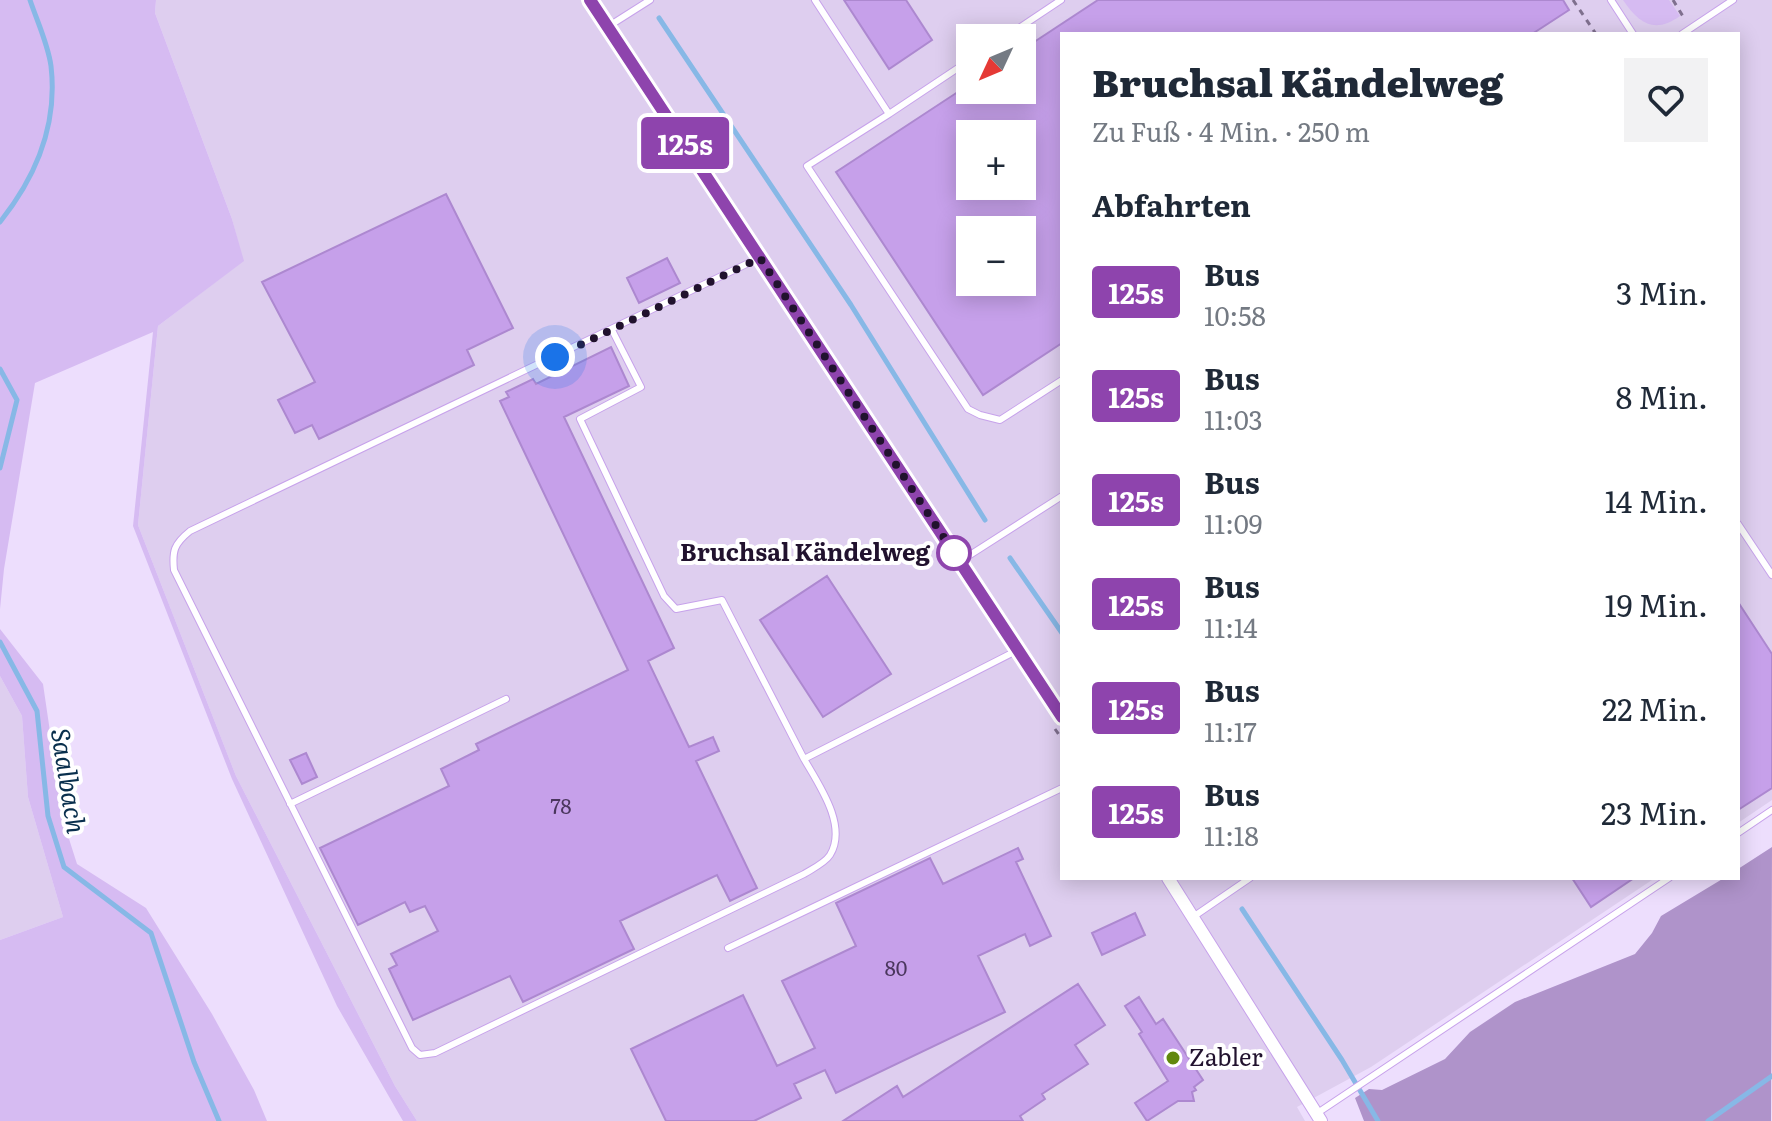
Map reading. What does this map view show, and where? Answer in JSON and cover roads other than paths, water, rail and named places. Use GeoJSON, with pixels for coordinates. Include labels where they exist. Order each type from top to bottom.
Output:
{"type":"FeatureCollection","features":[{"type":"Feature","properties":{"kind":"street"},"geometry":{"type":"LineString","coordinates":[[590,0],[760,258],[965,558],[1018,650],[1060,714]]}},
{"type":"Feature","properties":{"kind":"street"},"geometry":{"type":"LineString","coordinates":[[1169,880],[1319,1117]]}},
{"type":"Feature","properties":{"kind":"lane"},"geometry":{"type":"LineString","coordinates":[[608,27],[650,0]]}},
{"type":"Feature","properties":{"kind":"lane"},"geometry":{"type":"LineString","coordinates":[[815,0],[889,114]]}},
{"type":"Feature","properties":{"kind":"lane"},"geometry":{"type":"LineString","coordinates":[[1025,24],[1061,0]]}},
{"type":"Feature","properties":{"kind":"lane"},"geometry":{"type":"LineString","coordinates":[[1611,0],[1632,32]]}},
{"type":"Feature","properties":{"kind":"lane"},"geometry":{"type":"LineString","coordinates":[[1685,32],[1733,0]]}},
{"type":"Feature","properties":{"kind":"lane"},"geometry":{"type":"LineString","coordinates":[[956,69],[807,166],[968,409],[1000,420],[1060,381]]}},
{"type":"Feature","properties":{"kind":"lane"},"geometry":{"type":"LineString","coordinates":[[612,330],[641,387],[580,419],[664,596],[676,609],[722,600],[826,797],[837,838],[828,858],[804,874],[435,1053],[420,1055],[412,1048],[174,570],[172,552],[177,542],[190,531],[760,258]]}},
{"type":"Feature","properties":{"kind":"lane"},"geometry":{"type":"LineString","coordinates":[[965,558],[1060,497]]}},
{"type":"Feature","properties":{"kind":"lane"},"geometry":{"type":"LineString","coordinates":[[1740,527],[1772,575]]}},
{"type":"Feature","properties":{"kind":"lane"},"geometry":{"type":"LineString","coordinates":[[804,759],[1018,650]]}},
{"type":"Feature","properties":{"kind":"lane"},"geometry":{"type":"LineString","coordinates":[[290,804],[506,699]]}},
{"type":"Feature","properties":{"kind":"lane"},"geometry":{"type":"LineString","coordinates":[[728,948],[1060,789]]}},
{"type":"Feature","properties":{"kind":"lane"},"geometry":{"type":"LineString","coordinates":[[1740,832],[1772,810]]}},
{"type":"Feature","properties":{"kind":"lane"},"geometry":{"type":"LineString","coordinates":[[1193,917],[1247,880]]}},
{"type":"Feature","properties":{"kind":"lane"},"geometry":{"type":"LineString","coordinates":[[1319,1117],[1350,1091],[1666,880]]}},
{"type":"Feature","properties":{"kind":"waterway","name":"Saalbach"},"geometry":{"type":"LineString","coordinates":[[0,222],[34,169],[42,150],[51,109],[50,58],[30,0]]}},
{"type":"Feature","properties":{"kind":"waterway"},"geometry":{"type":"LineString","coordinates":[[659,18],[851,305],[985,520]]}},
{"type":"Feature","properties":{"kind":"waterway","name":"Saalbach"},"geometry":{"type":"LineString","coordinates":[[0,369],[17,400],[0,468]]}},
{"type":"Feature","properties":{"kind":"waterway"},"geometry":{"type":"LineString","coordinates":[[1010,558],[1060,630]]}},
{"type":"Feature","properties":{"kind":"waterway","name":"Saalbach"},"geometry":{"type":"LineString","coordinates":[[0,642],[37,711],[48,816],[64,867],[151,933],[194,1062],[219,1121]]}},
{"type":"Feature","properties":{"kind":"waterway"},"geometry":{"type":"LineString","coordinates":[[1242,909],[1342,1060],[1378,1121]]}},
{"type":"Feature","properties":{"kind":"waterway"},"geometry":{"type":"LineString","coordinates":[[1708,1121],[1772,1076]]}},
{"type":"Feature","properties":{"kind":"place","name":"Bruchsal Kändelweg"},"geometry":{"type":"Point","coordinates":[954,553]}},
{"type":"Feature","properties":{"kind":"place","name":"Zabler"},"geometry":{"type":"Point","coordinates":[1173,1058]}}]}
